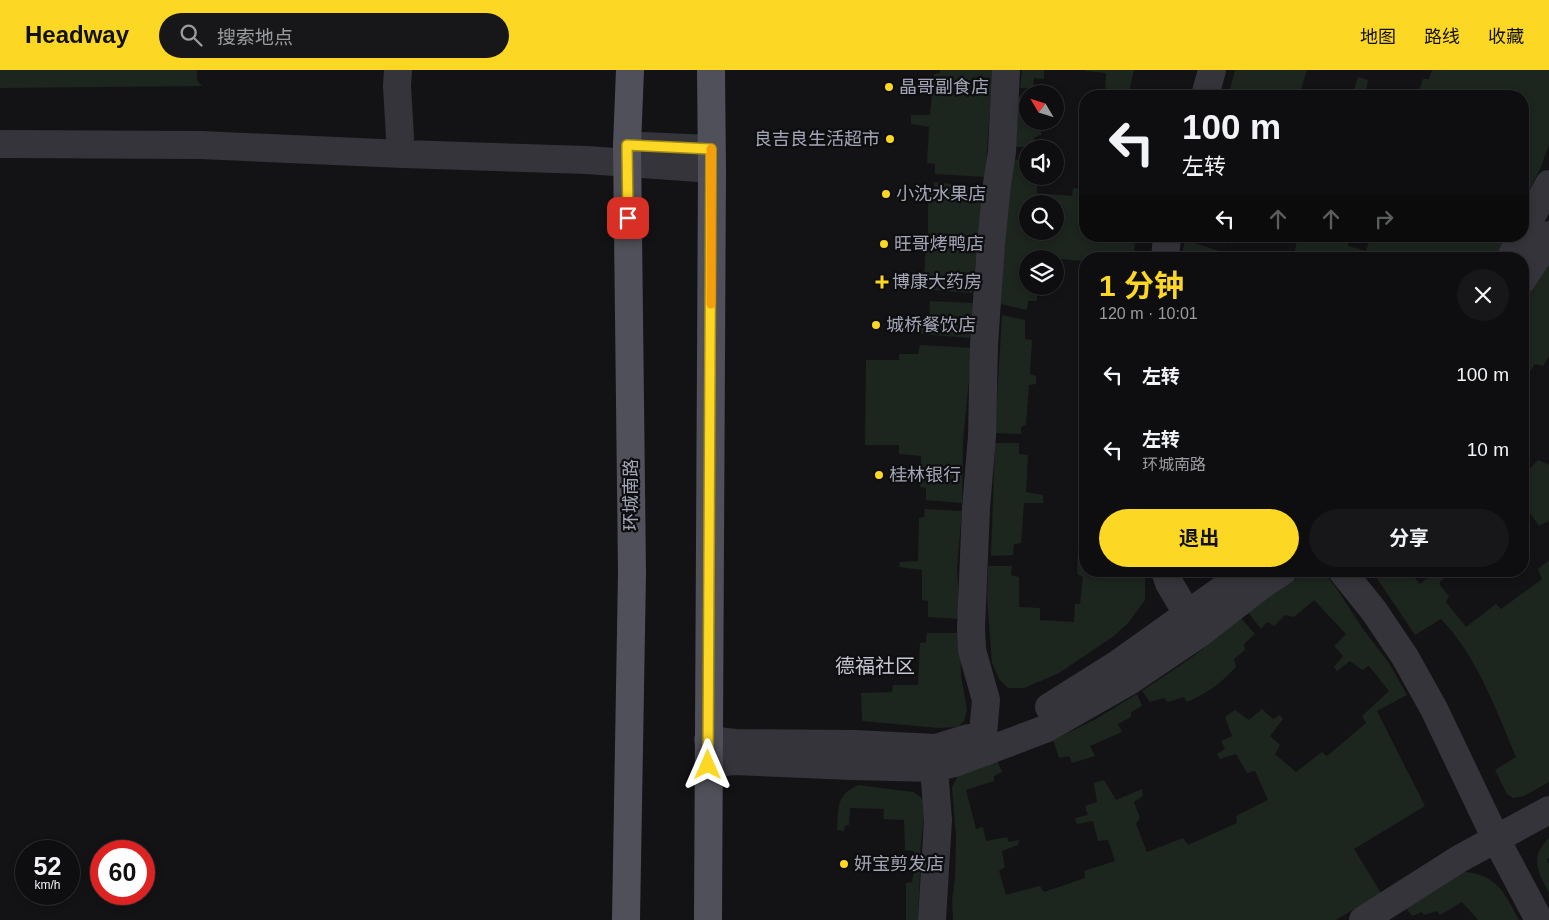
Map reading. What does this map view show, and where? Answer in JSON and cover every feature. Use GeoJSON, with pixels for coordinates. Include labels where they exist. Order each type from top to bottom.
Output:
{"type":"FeatureCollection","features":[{"type":"Feature","properties":{"kind":"main road","name":"环城南路"},"geometry":{"type":"LineString","coordinates":[[626,920],[632,573],[627,154],[630,70]]}},
{"type":"Feature","properties":{"kind":"main road"},"geometry":{"type":"LineString","coordinates":[[708,920],[711,70]]}},
{"type":"Feature","properties":{"kind":"street"},"geometry":{"type":"LineString","coordinates":[[398,70],[400,137]]}},
{"type":"Feature","properties":{"kind":"street"},"geometry":{"type":"LineString","coordinates":[[984,743],[986,700],[972,650],[971,628],[976,508],[982,436],[984,344],[994,218],[1002,152],[1006,70]]}},
{"type":"Feature","properties":{"kind":"street"},"geometry":{"type":"LineString","coordinates":[[1206,90],[1212,70]]}},
{"type":"Feature","properties":{"kind":"street"},"geometry":{"type":"LineString","coordinates":[[0,127],[201,129],[577,142],[627,154],[711,159]]}},
{"type":"Feature","properties":{"kind":"street"},"geometry":{"type":"LineString","coordinates":[[0,144],[201,145],[587,160],[627,154]]}},
{"type":"Feature","properties":{"kind":"street"},"geometry":{"type":"LineString","coordinates":[[1529,222],[1549,184]]}},
{"type":"Feature","properties":{"kind":"street"},"geometry":{"type":"LineString","coordinates":[[1529,270],[1549,236]]}},
{"type":"Feature","properties":{"kind":"street"},"geometry":{"type":"LineString","coordinates":[[1168,577],[1169,583],[1193,624]]}},
{"type":"Feature","properties":{"kind":"street"},"geometry":{"type":"LineString","coordinates":[[708,753],[733,761],[851,766],[935,758],[955,763],[984,743],[1045,729],[1131,680],[1242,577]]}},
{"type":"Feature","properties":{"kind":"street"},"geometry":{"type":"LineString","coordinates":[[1193,624],[1274,577]]}},
{"type":"Feature","properties":{"kind":"street"},"geometry":{"type":"LineString","coordinates":[[1347,577],[1374,610],[1405,657],[1434,709],[1496,839],[1539,920]]}},
{"type":"Feature","properties":{"kind":"street"},"geometry":{"type":"LineString","coordinates":[[932,920],[938,820],[935,758]]}},
{"type":"Feature","properties":{"kind":"street"},"geometry":{"type":"LineString","coordinates":[[1363,920],[1459,859],[1549,810]]}},
{"type":"Feature","properties":{"kind":"shaded area"},"geometry":{"type":"Polygon","coordinates":[[[0,70],[197,70],[197,80],[202,86],[0,88],[0,70]]]}},
{"type":"Feature","properties":{"kind":"shaded area"},"geometry":{"type":"Polygon","coordinates":[[[940,70],[993,70],[985,177],[935,174],[935,164],[927,163],[929,127],[911,124],[911,115],[930,115],[934,74],[940,73],[940,70]]]}},
{"type":"Feature","properties":{"kind":"shaded area"},"geometry":{"type":"Polygon","coordinates":[[[1022,70],[1044,70],[1044,79],[1034,78],[1033,85],[1020,85],[1022,70]]]}},
{"type":"Feature","properties":{"kind":"shaded area"},"geometry":{"type":"Polygon","coordinates":[[[1134,70],[1129,90],[1105,90],[1106,73],[1085,71],[1134,70]]]}},
{"type":"Feature","properties":{"kind":"shaded area"},"geometry":{"type":"Polygon","coordinates":[[[1235,70],[1307,70],[1301,90],[1230,90],[1235,70]]]}},
{"type":"Feature","properties":{"kind":"shaded area"},"geometry":{"type":"Polygon","coordinates":[[[1432,70],[1549,70],[1549,145],[1529,191],[1529,90],[1419,90],[1423,79],[1429,79],[1432,70]]]}},
{"type":"Feature","properties":{"kind":"shaded area"},"geometry":{"type":"Polygon","coordinates":[[[1358,77],[1368,80],[1366,90],[1354,90],[1358,77]]]}},
{"type":"Feature","properties":{"kind":"shaded area"},"geometry":{"type":"Polygon","coordinates":[[[1017,97],[1019,97],[1019,130],[1041,130],[1041,135],[1035,137],[1034,140],[1019,140],[1019,147],[1015,147],[1017,97]]]}},
{"type":"Feature","properties":{"kind":"shaded area"},"geometry":{"type":"Polygon","coordinates":[[[1011,160],[1019,160],[1019,185],[1037,185],[1037,193],[1060,195],[1019,195],[1019,240],[1064,240],[1064,195],[1072,196],[1073,188],[1079,188],[1079,242],[1135,242],[1134,252],[1079,252],[1079,261],[1064,259],[1064,250],[1019,250],[1019,295],[1037,295],[1037,301],[1028,301],[1027,310],[1001,304],[1003,246],[1011,160]]]}},
{"type":"Feature","properties":{"kind":"shaded area"},"geometry":{"type":"Polygon","coordinates":[[[934,182],[985,188],[972,293],[930,290],[931,280],[924,279],[926,245],[920,243],[919,235],[928,233],[928,195],[935,193],[934,182]]]}},
{"type":"Feature","properties":{"kind":"shaded area"},"geometry":{"type":"Polygon","coordinates":[[[1185,242],[1191,242],[1222,252],[1182,252],[1185,242]]]}},
{"type":"Feature","properties":{"kind":"shaded area"},"geometry":{"type":"Polygon","coordinates":[[[1297,242],[1348,242],[1348,246],[1366,251],[1369,242],[1503,242],[1498,252],[1295,252],[1297,242]]]}},
{"type":"Feature","properties":{"kind":"shaded area"},"geometry":{"type":"Polygon","coordinates":[[[1549,253],[1549,356],[1543,366],[1535,364],[1529,373],[1529,288],[1549,253]]]}},
{"type":"Feature","properties":{"kind":"shaded area"},"geometry":{"type":"Polygon","coordinates":[[[930,301],[973,303],[970,338],[921,334],[920,318],[929,319],[930,301]]]}},
{"type":"Feature","properties":{"kind":"shaded area"},"geometry":{"type":"Polygon","coordinates":[[[1002,315],[1025,320],[1025,339],[1032,340],[1030,374],[1036,376],[1036,384],[1029,385],[1026,425],[1021,427],[1021,434],[995,433],[1002,315]]]}},
{"type":"Feature","properties":{"kind":"shaded area"},"geometry":{"type":"Polygon","coordinates":[[[920,345],[972,348],[963,442],[962,503],[926,500],[926,488],[920,487],[921,456],[899,454],[899,445],[865,445],[866,360],[899,360],[899,354],[918,354],[920,345]]]}},
{"type":"Feature","properties":{"kind":"shaded area"},"geometry":{"type":"Polygon","coordinates":[[[995,443],[1019,443],[1019,454],[1028,455],[1026,492],[1043,495],[1043,503],[1024,503],[1021,543],[1014,544],[1013,555],[991,556],[995,443]]]}},
{"type":"Feature","properties":{"kind":"shaded area"},"geometry":{"type":"Polygon","coordinates":[[[1538,460],[1549,465],[1549,522],[1539,526],[1529,512],[1529,470],[1538,460]]]}},
{"type":"Feature","properties":{"kind":"shaded area"},"geometry":{"type":"Polygon","coordinates":[[[925,509],[962,511],[957,567],[960,619],[928,617],[928,601],[922,600],[922,570],[899,567],[900,562],[918,561],[919,518],[924,517],[925,509]]]}},
{"type":"Feature","properties":{"kind":"shaded area"},"geometry":{"type":"Polygon","coordinates":[[[1079,548],[1079,575],[1077,574],[1079,548]]]}},
{"type":"Feature","properties":{"kind":"shaded area"},"geometry":{"type":"Polygon","coordinates":[[[1549,560],[1549,782],[1524,796],[1513,798],[1507,794],[1495,770],[1516,757],[1493,702],[1465,650],[1441,619],[1415,635],[1376,577],[1414,577],[1420,584],[1429,577],[1445,577],[1439,584],[1449,596],[1446,602],[1466,627],[1496,604],[1501,609],[1542,579],[1538,569],[1549,560]]]}},
{"type":"Feature","properties":{"kind":"shaded area"},"geometry":{"type":"Polygon","coordinates":[[[988,566],[1012,566],[1011,575],[1019,577],[1019,607],[1040,608],[1040,620],[1074,622],[1075,604],[1080,604],[1083,577],[1145,577],[1145,600],[1128,623],[1114,636],[1059,673],[1024,688],[1008,688],[999,679],[992,663],[987,597],[988,566]]]}},
{"type":"Feature","properties":{"kind":"shaded area"},"geometry":{"type":"Polygon","coordinates":[[[1298,577],[1328,577],[1389,663],[1407,695],[1377,711],[1425,806],[1354,849],[1381,893],[1336,920],[953,920],[952,900],[955,879],[956,836],[952,787],[959,774],[996,758],[1002,772],[994,776],[994,781],[966,790],[976,829],[983,827],[986,841],[1007,837],[1009,842],[1019,840],[1018,845],[1002,851],[1005,867],[999,871],[1006,895],[1040,886],[1044,892],[1085,878],[1084,871],[1115,861],[1108,840],[1098,841],[1093,821],[1077,824],[1075,818],[1088,815],[1085,806],[1097,802],[1094,783],[1104,780],[1116,800],[1142,789],[1143,796],[1134,802],[1140,818],[1136,824],[1147,852],[1183,838],[1188,845],[1237,823],[1236,816],[1268,800],[1255,771],[1247,773],[1236,754],[1220,759],[1217,754],[1225,749],[1221,741],[1232,736],[1225,717],[1235,710],[1249,720],[1262,709],[1273,719],[1280,715],[1283,719],[1270,736],[1280,745],[1275,754],[1296,772],[1322,752],[1327,756],[1366,723],[1362,716],[1389,691],[1369,666],[1362,670],[1350,661],[1337,671],[1334,667],[1343,656],[1334,646],[1346,634],[1314,600],[1294,617],[1285,615],[1274,626],[1267,622],[1261,629],[1247,611],[1298,577]]]}},
{"type":"Feature","properties":{"kind":"shaded area"},"geometry":{"type":"Polygon","coordinates":[[[1241,618],[1255,634],[1244,644],[1245,650],[1234,659],[1236,667],[1224,679],[1213,688],[1187,702],[1184,697],[1168,702],[1164,698],[1150,702],[1142,691],[1191,658],[1241,618]]]}},
{"type":"Feature","properties":{"kind":"shaded area"},"geometry":{"type":"Polygon","coordinates":[[[927,633],[960,633],[961,676],[967,710],[964,721],[958,727],[938,728],[862,721],[861,693],[892,692],[893,685],[918,685],[920,643],[926,642],[927,633]]]}},
{"type":"Feature","properties":{"kind":"shaded area"},"geometry":{"type":"Polygon","coordinates":[[[1137,694],[1142,706],[1131,712],[1131,717],[1118,724],[1122,732],[1090,746],[1095,756],[1072,763],[1069,756],[1059,758],[1053,740],[1096,719],[1137,694]]]}},
{"type":"Feature","properties":{"kind":"shaded area"},"geometry":{"type":"Polygon","coordinates":[[[858,785],[913,792],[921,798],[925,807],[919,862],[914,862],[914,851],[905,850],[904,820],[883,819],[884,809],[850,808],[849,825],[845,826],[844,831],[837,830],[838,809],[842,798],[858,785]]]}},
{"type":"Feature","properties":{"kind":"shaded area"},"geometry":{"type":"Polygon","coordinates":[[[1549,838],[1549,858],[1547,859],[1549,864],[1549,893],[1539,871],[1537,858],[1543,845],[1549,838]]]}},
{"type":"Feature","properties":{"kind":"shaded area"},"geometry":{"type":"Polygon","coordinates":[[[914,869],[920,869],[918,920],[906,920],[906,883],[912,882],[914,869]]]}},
{"type":"Feature","properties":{"kind":"shaded area"},"geometry":{"type":"Polygon","coordinates":[[[1464,872],[1485,877],[1499,887],[1519,920],[1478,920],[1462,902],[1440,915],[1437,911],[1424,915],[1422,912],[1412,916],[1405,907],[1452,875],[1464,872]]]}},
{"type":"Feature","properties":{"kind":"slow traffic"},"geometry":{"type":"LineString","coordinates":[[711,149],[711,304]]}},
{"type":"Feature","properties":{"kind":"place","name":"晶哥副食店"},"geometry":{"type":"Point","coordinates":[889,87]}},
{"type":"Feature","properties":{"kind":"place","name":"良吉良生活超市"},"geometry":{"type":"Point","coordinates":[890,139]}},
{"type":"Feature","properties":{"kind":"place","name":"小沈水果店"},"geometry":{"type":"Point","coordinates":[886,194]}},
{"type":"Feature","properties":{"kind":"place","name":"旺哥烤鸭店"},"geometry":{"type":"Point","coordinates":[884,244]}},
{"type":"Feature","properties":{"kind":"place","name":"博康大药房"},"geometry":{"type":"Point","coordinates":[882,282]}},
{"type":"Feature","properties":{"kind":"place","name":"城桥餐饮店"},"geometry":{"type":"Point","coordinates":[876,325]}},
{"type":"Feature","properties":{"kind":"place","name":"桂林银行"},"geometry":{"type":"Point","coordinates":[879,475]}},
{"type":"Feature","properties":{"kind":"place","name":"妍宝剪发店"},"geometry":{"type":"Point","coordinates":[844,864]}},
{"type":"Feature","properties":{"kind":"district","name":"德福社区"},"geometry":{"type":"Point","coordinates":[875,666]}},
{"type":"Feature","properties":{"kind":"route"},"geometry":{"type":"LineString","coordinates":[[628,218],[627,145],[711,149],[708,765]]}}]}
